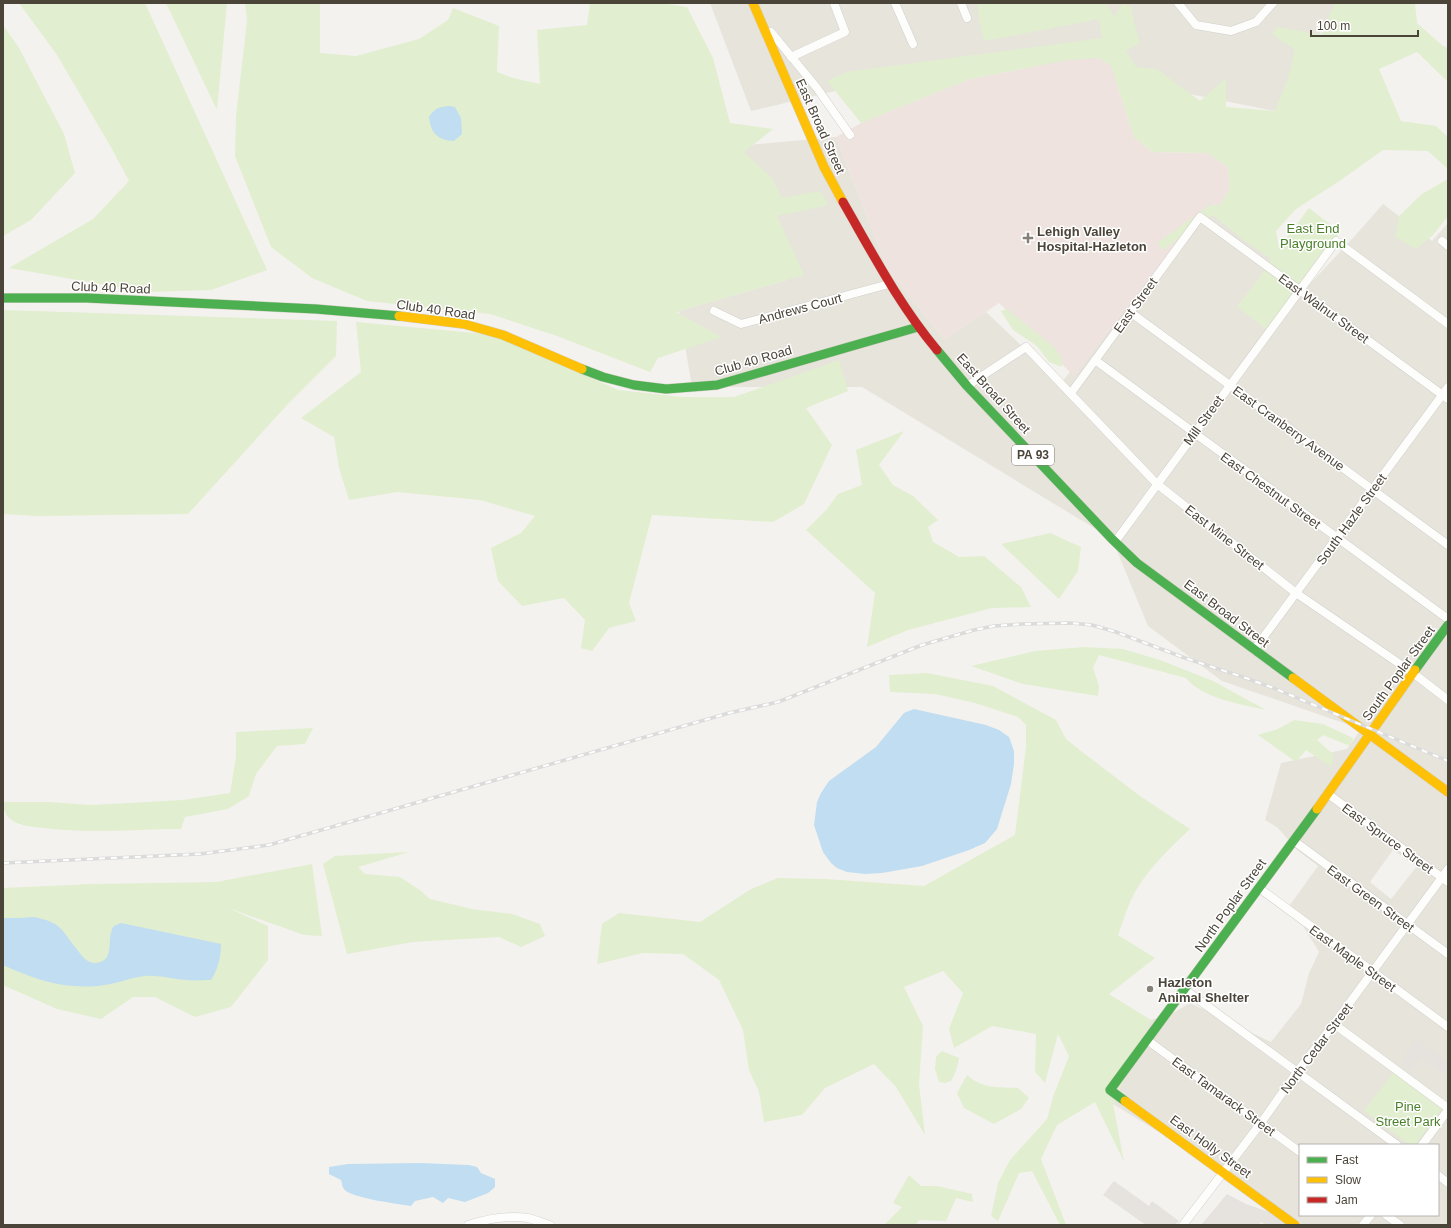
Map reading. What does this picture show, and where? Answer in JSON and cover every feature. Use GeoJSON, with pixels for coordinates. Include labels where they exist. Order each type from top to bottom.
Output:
{"type":"FeatureCollection","features":[{"type":"Feature","properties":{"kind":"main road","name":"East Broad Street"},"geometry":{"type":"LineString","coordinates":[[753,3],[824,167],[889,284],[918,327],[967,386],[1115,542],[1138,563],[1448,792]]}},
{"type":"Feature","properties":{"kind":"main road","name":"Club 40 Road"},"geometry":{"type":"LineString","coordinates":[[3,298],[87,298],[316,309],[430,319],[464,324],[504,335],[569,364],[603,377],[634,385],[666,389],[717,385],[918,327]]}},
{"type":"Feature","properties":{"kind":"main road","name":"South Poplar Street"},"geometry":{"type":"LineString","coordinates":[[1369,735],[1448,625]]}},
{"type":"Feature","properties":{"kind":"main road","name":"North Poplar Street"},"geometry":{"type":"LineString","coordinates":[[1110,1090],[1294,841],[1369,735]]}},
{"type":"Feature","properties":{"kind":"main road","name":"East Holly Street"},"geometry":{"type":"LineString","coordinates":[[1110,1090],[1224,1171],[1295,1225]]}},
{"type":"Feature","properties":{"kind":"street"},"geometry":{"type":"LineString","coordinates":[[791,57],[844,32],[834,3]]}},
{"type":"Feature","properties":{"kind":"street"},"geometry":{"type":"LineString","coordinates":[[895,3],[913,44]]}},
{"type":"Feature","properties":{"kind":"street"},"geometry":{"type":"LineString","coordinates":[[961,3],[967,18]]}},
{"type":"Feature","properties":{"kind":"street"},"geometry":{"type":"LineString","coordinates":[[1178,3],[1196,25],[1231,31],[1256,22],[1273,3]]}},
{"type":"Feature","properties":{"kind":"street"},"geometry":{"type":"LineString","coordinates":[[759,18],[817,88],[850,135]]}},
{"type":"Feature","properties":{"kind":"street","name":"East Walnut Street"},"geometry":{"type":"LineString","coordinates":[[1200,217],[1445,397]]}},
{"type":"Feature","properties":{"kind":"street","name":"East Street"},"geometry":{"type":"LineString","coordinates":[[1071,393],[1200,217]]}},
{"type":"Feature","properties":{"kind":"street","name":"Mill Street"},"geometry":{"type":"LineString","coordinates":[[1115,542],[1336,241],[1448,324]]}},
{"type":"Feature","properties":{"kind":"street","name":"Andrews Court"},"geometry":{"type":"LineString","coordinates":[[714,311],[741,324],[889,284]]}},
{"type":"Feature","properties":{"kind":"street","name":"East Cranberry Avenue"},"geometry":{"type":"LineString","coordinates":[[1130,312],[1448,545]]}},
{"type":"Feature","properties":{"kind":"street","name":"East Mine Street"},"geometry":{"type":"LineString","coordinates":[[967,386],[1026,347],[1157,484],[1296,593],[1413,673],[1448,700]]}},
{"type":"Feature","properties":{"kind":"street","name":"East Chestnut Street"},"geometry":{"type":"LineString","coordinates":[[1095,360],[1448,619]]}},
{"type":"Feature","properties":{"kind":"street","name":"South Hazle Street"},"geometry":{"type":"LineString","coordinates":[[1254,650],[1372,490],[1445,397],[1448,387]]}},
{"type":"Feature","properties":{"kind":"street","name":"East Spruce Street"},"geometry":{"type":"LineString","coordinates":[[1328,794],[1445,880]]}},
{"type":"Feature","properties":{"kind":"street","name":"East Green Street"},"geometry":{"type":"LineString","coordinates":[[1294,841],[1448,954]]}},
{"type":"Feature","properties":{"kind":"street","name":"North Cedar Street"},"geometry":{"type":"LineString","coordinates":[[1183,1225],[1261,1123],[1407,924],[1445,880],[1448,869]]}},
{"type":"Feature","properties":{"kind":"street","name":"East Maple Street"},"geometry":{"type":"LineString","coordinates":[[1259,888],[1448,1027]]}},
{"type":"Feature","properties":{"kind":"street"},"geometry":{"type":"LineString","coordinates":[[1184,989],[1396,1144]]}},
{"type":"Feature","properties":{"kind":"street"},"geometry":{"type":"LineString","coordinates":[[1334,1024],[1448,1109],[1423,1144]]}},
{"type":"Feature","properties":{"kind":"street","name":"East Tamarack Street"},"geometry":{"type":"LineString","coordinates":[[1147,1040],[1299,1151]]}},
{"type":"Feature","properties":{"kind":"street"},"geometry":{"type":"LineString","coordinates":[[1439,1176],[1448,1183]]}},
{"type":"Feature","properties":{"kind":"street"},"geometry":{"type":"LineString","coordinates":[[1363,1225],[1370,1216]]}},
{"type":"Feature","properties":{"kind":"street"},"geometry":{"type":"LineString","coordinates":[[1387,1216],[1400,1225]]}},
{"type":"Feature","properties":{"kind":"street"},"geometry":{"type":"LineString","coordinates":[[468,1225],[505,1217],[528,1218],[550,1225]]}},
{"type":"Feature","properties":{"kind":"shaded area"},"geometry":{"type":"Polygon","coordinates":[[[710,3],[1341,3],[1327,22],[1275,111],[990,54],[751,111],[710,3]]]}},
{"type":"Feature","properties":{"kind":"shaded area","name":"Lehigh Valley Hospital-Hazleton"},"geometry":{"type":"Polygon","coordinates":[[[1099,58],[1111,66],[1134,137],[1152,152],[1207,153],[1228,167],[1230,189],[1220,205],[1210,205],[1210,200],[1074,376],[999,303],[944,339],[888,270],[836,137],[861,123],[970,79],[1068,60],[1099,58]]]}},
{"type":"Feature","properties":{"kind":"shaded area"},"geometry":{"type":"Polygon","coordinates":[[[836,137],[888,270],[944,339],[986,312],[1061,383],[1211,199],[1307,287],[1383,204],[1432,241],[1448,223],[1448,1225],[1302,1225],[1260,1194],[1113,1104],[1151,1020],[1175,1012],[1190,1003],[1271,1042],[1301,1004],[1309,973],[1319,952],[1290,905],[1318,866],[1296,849],[1278,828],[1265,820],[1281,763],[1347,749],[1361,729],[1222,681],[1148,626],[1112,539],[862,387],[692,387],[679,311],[787,280],[726,147],[836,137]],[[1393,850],[1370,882],[1391,899],[1417,866],[1393,850]]]}},
{"type":"Feature","properties":{"kind":"shaded area"},"geometry":{"type":"Polygon","coordinates":[[[1417,1039],[1448,1063],[1448,1076],[1421,1057],[1411,1071],[1400,1063],[1417,1039]]]}},
{"type":"Feature","properties":{"kind":"shaded area"},"geometry":{"type":"Polygon","coordinates":[[[1114,1181],[1149,1206],[1152,1201],[1179,1221],[1175,1225],[1146,1225],[1103,1195],[1114,1181]]]}},
{"type":"Feature","properties":{"kind":"shaded area"},"geometry":{"type":"Polygon","coordinates":[[[1227,1194],[1246,1204],[1272,1213],[1287,1225],[1265,1225],[1261,1222],[1259,1225],[1201,1225],[1227,1194]]]}},
{"type":"Feature","properties":{"kind":"green space"},"geometry":{"type":"Polygon","coordinates":[[[19,3],[145,3],[267,270],[211,290],[146,292],[9,268],[93,219],[129,181],[57,55],[19,3]]]}},
{"type":"Feature","properties":{"kind":"green space"},"geometry":{"type":"Polygon","coordinates":[[[166,3],[227,3],[217,110],[166,3]]]}},
{"type":"Feature","properties":{"kind":"green space"},"geometry":{"type":"Polygon","coordinates":[[[245,3],[320,3],[320,53],[356,56],[419,39],[448,20],[453,8],[499,26],[497,72],[513,78],[540,84],[537,30],[587,25],[590,3],[660,3],[687,7],[713,58],[730,123],[773,129],[744,152],[772,178],[782,198],[820,191],[829,205],[777,216],[804,275],[676,312],[722,337],[658,358],[650,372],[557,336],[490,314],[367,301],[312,278],[271,247],[235,156],[236,116],[247,21],[245,3]]]}},
{"type":"Feature","properties":{"kind":"green space"},"geometry":{"type":"Polygon","coordinates":[[[977,3],[1105,3],[1115,17],[1123,3],[1131,7],[1140,43],[1126,51],[1136,67],[1157,69],[1200,101],[1226,78],[1226,107],[1275,111],[1288,78],[1295,50],[1272,34],[1277,27],[1321,35],[1335,3],[1415,3],[1417,23],[1443,46],[1448,48],[1448,82],[1417,52],[1379,69],[1401,121],[1436,126],[1448,137],[1448,169],[1428,151],[1383,150],[1341,180],[1296,209],[1276,231],[1279,248],[1309,208],[1340,232],[1299,284],[1269,262],[1271,259],[1242,239],[1213,215],[1163,250],[1157,243],[1210,205],[1220,205],[1230,189],[1228,167],[1207,153],[1152,152],[1134,137],[1111,66],[1099,58],[1068,60],[970,79],[861,123],[827,81],[846,72],[1102,38],[1099,19],[984,41],[977,3]]]}},
{"type":"Feature","properties":{"kind":"green space"},"geometry":{"type":"Polygon","coordinates":[[[3,25],[19,48],[64,134],[75,173],[31,220],[3,236],[3,25]]]}},
{"type":"Feature","properties":{"kind":"green space"},"geometry":{"type":"Polygon","coordinates":[[[1448,179],[1448,216],[1433,235],[1416,249],[1395,237],[1399,216],[1422,194],[1448,179]]]}},
{"type":"Feature","properties":{"kind":"green space","name":"East End Playground"},"geometry":{"type":"Polygon","coordinates":[[[1266,269],[1295,291],[1266,329],[1237,307],[1266,269]]]}},
{"type":"Feature","properties":{"kind":"green space"},"geometry":{"type":"Polygon","coordinates":[[[1007,309],[1054,347],[1062,358],[1062,367],[1049,362],[1037,346],[1013,330],[1001,311],[1007,309]]]}},
{"type":"Feature","properties":{"kind":"green space"},"geometry":{"type":"Polygon","coordinates":[[[3,310],[337,321],[336,356],[287,405],[188,514],[36,516],[3,514],[3,310]]]}},
{"type":"Feature","properties":{"kind":"green space"},"geometry":{"type":"Polygon","coordinates":[[[356,322],[496,335],[618,390],[682,397],[734,397],[839,360],[848,391],[806,408],[832,445],[804,504],[773,522],[652,515],[629,603],[636,621],[609,628],[592,651],[581,648],[585,620],[564,598],[522,606],[498,581],[491,548],[521,533],[535,516],[480,500],[397,492],[349,500],[339,468],[334,437],[301,418],[361,372],[356,322]]]}},
{"type":"Feature","properties":{"kind":"green space"},"geometry":{"type":"Polygon","coordinates":[[[904,431],[879,465],[893,485],[913,496],[938,520],[928,527],[933,542],[959,557],[984,556],[1021,587],[1031,607],[992,608],[908,630],[867,647],[875,593],[806,530],[827,509],[838,494],[862,485],[856,450],[904,431]]]}},
{"type":"Feature","properties":{"kind":"green space"},"geometry":{"type":"Polygon","coordinates":[[[1050,533],[1081,547],[1078,571],[1059,599],[1001,544],[1050,533]]]}},
{"type":"Feature","properties":{"kind":"green space"},"geometry":{"type":"Polygon","coordinates":[[[1084,647],[1123,649],[1160,660],[1213,681],[1266,710],[1234,703],[1212,696],[1193,685],[1186,678],[1099,655],[1093,668],[1099,686],[1098,696],[1023,684],[971,666],[1035,651],[1084,647]]]}},
{"type":"Feature","properties":{"kind":"green space"},"geometry":{"type":"Polygon","coordinates":[[[927,673],[993,686],[1056,720],[1066,739],[1140,796],[1190,829],[1162,856],[1143,879],[1132,898],[1118,935],[1155,958],[1109,994],[1151,1020],[1113,1104],[1124,1162],[1095,1102],[1057,1125],[1041,1159],[1066,1225],[1060,1225],[1032,1171],[1019,1173],[998,1221],[991,1216],[998,1183],[1010,1160],[1047,1119],[1054,1094],[1069,1056],[1058,1034],[1045,1083],[1035,1072],[1036,1034],[992,1026],[954,1048],[949,1029],[963,993],[943,971],[904,987],[923,1026],[919,1084],[925,1135],[896,1087],[874,1064],[825,1088],[802,1115],[764,1122],[759,1092],[749,1070],[743,1030],[719,980],[683,954],[643,953],[597,964],[602,924],[619,913],[700,922],[751,889],[778,878],[826,879],[924,886],[1015,835],[1026,747],[1026,725],[1018,717],[975,703],[935,694],[890,692],[889,675],[927,673]]]}},
{"type":"Feature","properties":{"kind":"green space"},"geometry":{"type":"Polygon","coordinates":[[[1294,720],[1323,724],[1353,738],[1350,746],[1323,735],[1317,740],[1334,755],[1331,767],[1306,750],[1296,762],[1258,735],[1278,729],[1294,720]]]}},
{"type":"Feature","properties":{"kind":"green space"},"geometry":{"type":"Polygon","coordinates":[[[313,728],[305,744],[277,746],[256,774],[249,796],[228,809],[185,817],[181,829],[78,831],[32,827],[16,823],[7,816],[4,810],[3,802],[49,802],[91,805],[183,800],[230,793],[236,757],[236,732],[313,728]]]}},
{"type":"Feature","properties":{"kind":"green space"},"geometry":{"type":"Polygon","coordinates":[[[409,852],[358,867],[365,874],[400,877],[430,899],[472,909],[512,914],[540,924],[545,936],[521,947],[499,937],[413,942],[347,954],[323,864],[335,856],[409,852]]]}},
{"type":"Feature","properties":{"kind":"green space"},"geometry":{"type":"Polygon","coordinates":[[[312,864],[322,936],[304,935],[228,908],[268,926],[268,960],[231,1007],[195,1017],[155,997],[133,997],[101,1019],[57,1009],[3,985],[3,888],[92,884],[216,882],[312,864]]]}},
{"type":"Feature","properties":{"kind":"green space"},"geometry":{"type":"Polygon","coordinates":[[[942,1051],[959,1058],[951,1081],[945,1083],[939,1082],[935,1069],[936,1057],[942,1051]]]}},
{"type":"Feature","properties":{"kind":"green space","name":"Pine Street Park"},"geometry":{"type":"Polygon","coordinates":[[[1393,1073],[1442,1109],[1416,1144],[1409,1144],[1364,1111],[1393,1073]]]}},
{"type":"Feature","properties":{"kind":"green space"},"geometry":{"type":"Polygon","coordinates":[[[967,1075],[973,1080],[985,1085],[1018,1088],[1029,1098],[1021,1109],[994,1124],[964,1108],[957,1093],[967,1075]]]}},
{"type":"Feature","properties":{"kind":"green space"},"geometry":{"type":"Polygon","coordinates":[[[909,1175],[921,1186],[937,1186],[972,1194],[973,1202],[956,1198],[946,1221],[919,1220],[916,1225],[884,1225],[902,1207],[893,1203],[909,1175]]]}},
{"type":"Feature","properties":{"kind":"water"},"geometry":{"type":"Polygon","coordinates":[[[449,106],[455,107],[461,118],[462,134],[454,141],[444,139],[436,135],[430,123],[429,117],[438,108],[449,106]]]}},
{"type":"Feature","properties":{"kind":"water"},"geometry":{"type":"Polygon","coordinates":[[[914,709],[986,725],[999,730],[1009,737],[1014,751],[1014,764],[1011,784],[997,829],[985,843],[922,866],[882,873],[865,874],[847,872],[837,868],[831,863],[823,852],[814,825],[817,802],[821,793],[829,781],[876,747],[904,713],[914,709]]]}},
{"type":"Feature","properties":{"kind":"water"},"geometry":{"type":"Polygon","coordinates":[[[34,917],[49,921],[58,926],[84,958],[92,963],[102,961],[106,958],[113,927],[121,923],[221,944],[219,963],[211,980],[189,980],[144,976],[115,983],[84,987],[48,982],[26,975],[3,965],[3,918],[34,917]]]}},
{"type":"Feature","properties":{"kind":"water"},"geometry":{"type":"Polygon","coordinates":[[[420,1163],[469,1165],[477,1167],[481,1173],[495,1179],[495,1187],[488,1193],[465,1202],[448,1198],[443,1203],[433,1197],[415,1201],[411,1206],[355,1195],[344,1189],[341,1180],[329,1174],[329,1167],[348,1164],[420,1163]]]}},
{"type":"Feature","properties":{"kind":"railway"},"geometry":{"type":"LineString","coordinates":[[3,863],[200,854],[269,845],[729,713],[778,702],[922,645],[974,630],[994,626],[1022,624],[1071,623],[1092,625],[1116,632],[1185,658],[1271,687],[1448,761]]}},
{"type":"Feature","properties":{"kind":"traffic: fast"},"geometry":{"type":"LineString","coordinates":[[3,298],[87,298],[316,309],[399,316]]}},
{"type":"Feature","properties":{"kind":"traffic: fast"},"geometry":{"type":"LineString","coordinates":[[582,369],[603,377],[634,385],[666,389],[717,385],[918,327]]}},
{"type":"Feature","properties":{"kind":"traffic: fast"},"geometry":{"type":"LineString","coordinates":[[937,350],[967,386],[1112,539],[1137,563],[1293,678]]}},
{"type":"Feature","properties":{"kind":"traffic: fast"},"geometry":{"type":"LineString","coordinates":[[1415,670],[1448,625]]}},
{"type":"Feature","properties":{"kind":"traffic: fast"},"geometry":{"type":"LineString","coordinates":[[1125,1101],[1110,1090],[1317,809]]}},
{"type":"Feature","properties":{"kind":"traffic: slow"},"geometry":{"type":"LineString","coordinates":[[753,3],[824,167],[843,202]]}},
{"type":"Feature","properties":{"kind":"traffic: slow"},"geometry":{"type":"LineString","coordinates":[[399,316],[464,324],[503,335],[582,369]]}},
{"type":"Feature","properties":{"kind":"traffic: slow"},"geometry":{"type":"LineString","coordinates":[[1317,809],[1415,670]]}},
{"type":"Feature","properties":{"kind":"traffic: slow"},"geometry":{"type":"LineString","coordinates":[[1293,678],[1448,792]]}},
{"type":"Feature","properties":{"kind":"traffic: slow"},"geometry":{"type":"LineString","coordinates":[[1125,1101],[1295,1225]]}},
{"type":"Feature","properties":{"kind":"traffic: jam"},"geometry":{"type":"LineString","coordinates":[[843,202],[898,296],[937,350]]}},
{"type":"Feature","properties":{"kind":"place","name":"Lehigh Valley Hospital-Hazleton"},"geometry":{"type":"Point","coordinates":[1028,238]}},
{"type":"Feature","properties":{"kind":"place","name":"Hazleton Animal Shelter"},"geometry":{"type":"Point","coordinates":[1150,989]}}]}
